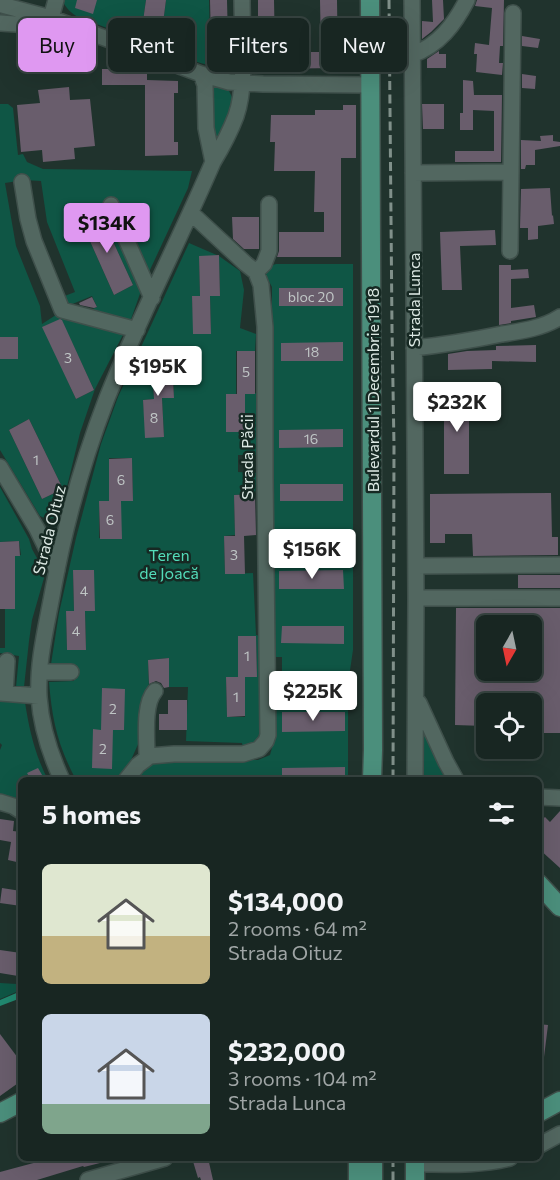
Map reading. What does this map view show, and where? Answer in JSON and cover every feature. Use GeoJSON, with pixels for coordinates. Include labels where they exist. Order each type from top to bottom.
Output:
{"type":"FeatureCollection","features":[{"type":"Feature","properties":{"kind":"main road","name":"Bulevardul 1 Decembrie 1918"},"geometry":{"type":"LineString","coordinates":[[370,0],[373,410],[372,777]]}},
{"type":"Feature","properties":{"kind":"main road"},"geometry":{"type":"LineString","coordinates":[[542,1111],[560,1101]]}},
{"type":"Feature","properties":{"kind":"main road"},"geometry":{"type":"LineString","coordinates":[[0,1113],[18,1104]]}},
{"type":"Feature","properties":{"kind":"main road"},"geometry":{"type":"LineString","coordinates":[[358,1161],[358,1180]]}},
{"type":"Feature","properties":{"kind":"main road"},"geometry":{"type":"LineString","coordinates":[[373,1161],[373,1180]]}},
{"type":"Feature","properties":{"kind":"street"},"geometry":{"type":"LineString","coordinates":[[2,5],[51,18],[56,0]]}},
{"type":"Feature","properties":{"kind":"street","name":"Strada Oituz"},"geometry":{"type":"LineString","coordinates":[[61,777],[47,742],[41,719],[39,696],[40,672],[65,531],[84,465],[108,397],[236,115],[242,83],[242,0]]}},
{"type":"Feature","properties":{"kind":"street","name":"Strada Lunca"},"geometry":{"type":"LineString","coordinates":[[412,0],[415,777]]}},
{"type":"Feature","properties":{"kind":"street"},"geometry":{"type":"LineString","coordinates":[[412,55],[431,46],[441,37],[458,18],[467,0]]}},
{"type":"Feature","properties":{"kind":"street"},"geometry":{"type":"LineString","coordinates":[[510,251],[513,13]]}},
{"type":"Feature","properties":{"kind":"street"},"geometry":{"type":"LineString","coordinates":[[0,23],[18,25]]}},
{"type":"Feature","properties":{"kind":"street"},"geometry":{"type":"LineString","coordinates":[[96,35],[201,74],[229,81],[370,85]]}},
{"type":"Feature","properties":{"kind":"street"},"geometry":{"type":"LineString","coordinates":[[201,74],[205,86],[206,128],[213,162]]}},
{"type":"Feature","properties":{"kind":"street"},"geometry":{"type":"LineString","coordinates":[[413,173],[510,172]]}},
{"type":"Feature","properties":{"kind":"street"},"geometry":{"type":"LineString","coordinates":[[22,182],[34,241],[62,310],[137,330]]}},
{"type":"Feature","properties":{"kind":"street"},"geometry":{"type":"LineString","coordinates":[[191,213],[256,272],[266,261],[269,251],[269,204]]}},
{"type":"Feature","properties":{"kind":"street"},"geometry":{"type":"LineString","coordinates":[[111,205],[152,297]]}},
{"type":"Feature","properties":{"kind":"street","name":"Strada Păcii"},"geometry":{"type":"LineString","coordinates":[[147,758],[163,755],[243,754],[259,749],[268,735],[265,327],[261,285],[256,272]]}},
{"type":"Feature","properties":{"kind":"street"},"geometry":{"type":"LineString","coordinates":[[414,348],[520,331],[539,326],[560,316]]}},
{"type":"Feature","properties":{"kind":"street"},"geometry":{"type":"LineString","coordinates":[[0,467],[37,529],[57,570]]}},
{"type":"Feature","properties":{"kind":"street"},"geometry":{"type":"LineString","coordinates":[[37,529],[51,534],[65,531]]}},
{"type":"Feature","properties":{"kind":"street"},"geometry":{"type":"LineString","coordinates":[[416,566],[560,565]]}},
{"type":"Feature","properties":{"kind":"street"},"geometry":{"type":"LineString","coordinates":[[416,598],[560,598]]}},
{"type":"Feature","properties":{"kind":"street"},"geometry":{"type":"LineString","coordinates":[[7,661],[2,693],[39,696]]}},
{"type":"Feature","properties":{"kind":"street"},"geometry":{"type":"LineString","coordinates":[[40,672],[71,672]]}},
{"type":"Feature","properties":{"kind":"street"},"geometry":{"type":"LineString","coordinates":[[128,777],[147,758],[148,707],[155,691]]}},
{"type":"Feature","properties":{"kind":"street"},"geometry":{"type":"LineString","coordinates":[[416,698],[454,777]]}},
{"type":"Feature","properties":{"kind":"street"},"geometry":{"type":"LineString","coordinates":[[542,797],[560,798]]}},
{"type":"Feature","properties":{"kind":"street"},"geometry":{"type":"LineString","coordinates":[[0,802],[18,809]]}},
{"type":"Feature","properties":{"kind":"street"},"geometry":{"type":"LineString","coordinates":[[542,1144],[560,1134]]}},
{"type":"Feature","properties":{"kind":"street"},"geometry":{"type":"LineString","coordinates":[[88,1180],[154,1161]]}},
{"type":"Feature","properties":{"kind":"street"},"geometry":{"type":"LineString","coordinates":[[415,1167],[498,1161]]}},
{"type":"Feature","properties":{"kind":"green space"},"geometry":{"type":"Polygon","coordinates":[[[64,0],[146,0],[143,18],[108,18],[108,28],[96,24],[96,18],[78,17],[63,2],[64,0]]]}},
{"type":"Feature","properties":{"kind":"green space"},"geometry":{"type":"Polygon","coordinates":[[[166,0],[209,0],[207,65],[195,61],[195,18],[164,18],[166,0]]]}},
{"type":"Feature","properties":{"kind":"green space"},"geometry":{"type":"Polygon","coordinates":[[[214,85],[228,89],[234,101],[234,108],[214,149],[211,109],[214,85]]]}},
{"type":"Feature","properties":{"kind":"green space"},"geometry":{"type":"Polygon","coordinates":[[[0,104],[8,104],[13,108],[18,155],[23,154],[27,162],[43,169],[192,171],[188,188],[143,285],[129,325],[84,313],[97,307],[92,296],[65,307],[62,297],[75,292],[47,222],[41,181],[24,180],[5,183],[16,246],[40,306],[42,324],[59,313],[126,329],[95,389],[80,433],[63,503],[55,518],[47,519],[40,516],[0,450],[0,359],[18,359],[18,337],[0,337],[0,104]],[[100,213],[81,221],[114,295],[133,285],[100,213]],[[61,319],[43,327],[76,399],[94,390],[61,319]],[[29,419],[9,430],[42,499],[63,489],[29,419]]]}},
{"type":"Feature","properties":{"kind":"green space","name":"Teren de Joacă"},"geometry":{"type":"Polygon","coordinates":[[[189,243],[219,256],[240,271],[244,290],[240,328],[256,334],[255,351],[236,351],[236,394],[226,394],[226,432],[245,432],[245,394],[257,393],[256,455],[238,455],[238,472],[257,473],[255,494],[234,495],[235,535],[224,536],[225,574],[253,573],[256,635],[261,636],[262,728],[256,741],[243,750],[242,743],[186,741],[188,687],[169,687],[169,658],[148,660],[149,688],[146,688],[146,716],[139,742],[123,777],[75,777],[57,732],[49,682],[74,681],[74,664],[51,664],[59,613],[76,538],[101,444],[118,397],[189,243]],[[199,256],[200,296],[192,296],[194,334],[211,334],[210,296],[220,295],[219,256],[199,256]],[[172,358],[152,359],[154,399],[143,400],[146,437],[164,436],[162,398],[174,398],[172,358]],[[109,458],[109,501],[99,501],[99,538],[121,539],[121,501],[133,500],[132,458],[109,458]],[[93,570],[73,571],[74,611],[66,611],[67,650],[86,650],[85,611],[94,610],[93,570]],[[238,636],[238,677],[226,677],[227,717],[245,717],[245,677],[257,676],[256,636],[238,636]]]}},
{"type":"Feature","properties":{"kind":"green space"},"geometry":{"type":"Polygon","coordinates":[[[276,264],[353,264],[353,650],[348,684],[348,777],[135,777],[151,763],[162,760],[258,760],[270,755],[275,737],[275,709],[272,699],[282,700],[282,657],[272,657],[272,287],[265,274],[270,266],[276,264]]]}},
{"type":"Feature","properties":{"kind":"green space"},"geometry":{"type":"Polygon","coordinates":[[[0,487],[43,569],[44,578],[32,620],[24,687],[16,687],[19,656],[0,653],[0,648],[5,648],[5,609],[15,609],[15,568],[0,557],[21,555],[19,541],[0,542],[0,487]]]}},
{"type":"Feature","properties":{"kind":"green space"},"geometry":{"type":"Polygon","coordinates":[[[0,699],[25,702],[33,742],[47,777],[18,777],[18,806],[0,798],[0,750],[2,745],[0,743],[0,699]]]}},
{"type":"Feature","properties":{"kind":"green space"},"geometry":{"type":"Polygon","coordinates":[[[421,719],[445,777],[418,777],[421,719]]]}},
{"type":"Feature","properties":{"kind":"green space"},"geometry":{"type":"Polygon","coordinates":[[[0,983],[17,984],[18,991],[0,999],[0,983]]]}},
{"type":"Feature","properties":{"kind":"shaded area"},"geometry":{"type":"Polygon","coordinates":[[[18,992],[18,999],[0,1006],[0,1000],[18,992]]]}},
{"type":"Feature","properties":{"kind":"building"},"geometry":{"type":"Polygon","coordinates":[[[77,0],[97,0],[93,14],[75,8],[77,0]]]}},
{"type":"Feature","properties":{"kind":"building"},"geometry":{"type":"Polygon","coordinates":[[[146,0],[166,0],[164,18],[143,18],[146,0]]]}},
{"type":"Feature","properties":{"kind":"building"},"geometry":{"type":"Polygon","coordinates":[[[210,0],[227,0],[227,18],[210,18],[210,0]]]}},
{"type":"Feature","properties":{"kind":"building"},"geometry":{"type":"Polygon","coordinates":[[[258,0],[274,0],[274,18],[258,18],[258,0]]]}},
{"type":"Feature","properties":{"kind":"building"},"geometry":{"type":"Polygon","coordinates":[[[320,0],[337,0],[337,18],[321,18],[321,52],[320,0]]]}},
{"type":"Feature","properties":{"kind":"building"},"geometry":{"type":"Polygon","coordinates":[[[432,0],[443,0],[444,19],[422,39],[422,21],[433,22],[432,0]]]}},
{"type":"Feature","properties":{"kind":"building"},"geometry":{"type":"Polygon","coordinates":[[[477,0],[504,0],[503,46],[500,46],[499,63],[503,63],[502,75],[476,72],[475,43],[489,45],[492,8],[475,6],[477,0]]]}},
{"type":"Feature","properties":{"kind":"building"},"geometry":{"type":"Polygon","coordinates":[[[522,36],[540,39],[538,48],[522,46],[522,36]]]}},
{"type":"Feature","properties":{"kind":"building"},"geometry":{"type":"Polygon","coordinates":[[[439,51],[439,54],[446,54],[446,68],[427,68],[427,59],[439,51]]]}},
{"type":"Feature","properties":{"kind":"building"},"geometry":{"type":"Polygon","coordinates":[[[309,52],[321,52],[321,68],[309,68],[309,52]]]}},
{"type":"Feature","properties":{"kind":"building"},"geometry":{"type":"Polygon","coordinates":[[[102,69],[108,69],[108,72],[147,72],[147,80],[178,81],[178,93],[174,93],[174,142],[178,142],[178,155],[145,156],[145,85],[102,85],[102,69]]]}},
{"type":"Feature","properties":{"kind":"building"},"geometry":{"type":"Polygon","coordinates":[[[522,74],[536,76],[535,89],[522,88],[522,74]]]}},
{"type":"Feature","properties":{"kind":"building"},"geometry":{"type":"Polygon","coordinates":[[[463,80],[473,81],[474,95],[502,95],[501,162],[455,162],[455,151],[494,151],[494,111],[473,110],[473,130],[460,130],[460,113],[463,113],[463,80]]]}},
{"type":"Feature","properties":{"kind":"building"},"geometry":{"type":"Polygon","coordinates":[[[69,87],[70,100],[90,99],[95,146],[74,148],[75,159],[43,162],[42,150],[21,152],[17,105],[40,103],[38,90],[69,87]]]}},
{"type":"Feature","properties":{"kind":"building"},"geometry":{"type":"Polygon","coordinates":[[[422,104],[444,104],[444,129],[423,129],[422,104]]]}},
{"type":"Feature","properties":{"kind":"building"},"geometry":{"type":"Polygon","coordinates":[[[343,105],[356,105],[356,158],[341,158],[341,257],[277,257],[279,232],[324,232],[324,212],[314,212],[315,171],[274,171],[275,142],[270,142],[271,115],[315,115],[315,110],[343,110],[343,105]]]}},
{"type":"Feature","properties":{"kind":"building"},"geometry":{"type":"Polygon","coordinates":[[[553,135],[553,141],[560,142],[560,146],[535,150],[535,165],[526,165],[525,169],[521,169],[521,140],[541,141],[540,136],[553,135]]]}},
{"type":"Feature","properties":{"kind":"building"},"geometry":{"type":"Polygon","coordinates":[[[550,188],[554,224],[538,226],[538,239],[528,240],[528,228],[520,228],[521,189],[550,188]]]}},
{"type":"Feature","properties":{"kind":"building"},"geometry":{"type":"Polygon","coordinates":[[[100,213],[133,285],[114,295],[81,221],[100,213]]]}},
{"type":"Feature","properties":{"kind":"building"},"geometry":{"type":"Polygon","coordinates":[[[232,217],[259,217],[259,249],[244,249],[233,239],[232,217]]]}},
{"type":"Feature","properties":{"kind":"building"},"geometry":{"type":"Polygon","coordinates":[[[495,230],[496,245],[460,246],[462,290],[442,290],[440,232],[495,230]]]}},
{"type":"Feature","properties":{"kind":"building"},"geometry":{"type":"Polygon","coordinates":[[[219,255],[220,296],[210,296],[211,334],[193,334],[192,296],[200,296],[199,256],[219,255]]]}},
{"type":"Feature","properties":{"kind":"building"},"geometry":{"type":"Polygon","coordinates":[[[499,265],[511,265],[511,270],[528,269],[529,278],[511,279],[511,308],[534,305],[536,317],[499,325],[499,265]]]}},
{"type":"Feature","properties":{"kind":"building"},"geometry":{"type":"Polygon","coordinates":[[[279,288],[343,288],[343,306],[279,306],[279,288]]]}},
{"type":"Feature","properties":{"kind":"building"},"geometry":{"type":"Polygon","coordinates":[[[92,297],[97,307],[80,305],[79,303],[92,297]]]}},
{"type":"Feature","properties":{"kind":"building"},"geometry":{"type":"Polygon","coordinates":[[[60,319],[94,390],[76,399],[42,327],[60,319]]]}},
{"type":"Feature","properties":{"kind":"building"},"geometry":{"type":"Polygon","coordinates":[[[0,337],[18,337],[18,359],[0,359],[0,337]]]}},
{"type":"Feature","properties":{"kind":"building"},"geometry":{"type":"Polygon","coordinates":[[[343,342],[343,361],[281,361],[281,343],[343,342]]]}},
{"type":"Feature","properties":{"kind":"building"},"geometry":{"type":"Polygon","coordinates":[[[536,345],[536,362],[492,361],[492,369],[448,370],[448,354],[496,350],[496,346],[536,345]]]}},
{"type":"Feature","properties":{"kind":"building"},"geometry":{"type":"Polygon","coordinates":[[[237,351],[255,351],[255,394],[245,394],[245,432],[226,432],[226,394],[237,394],[237,351]]]}},
{"type":"Feature","properties":{"kind":"building"},"geometry":{"type":"Polygon","coordinates":[[[172,358],[174,398],[162,398],[164,437],[145,438],[143,400],[154,399],[151,359],[172,358]]]}},
{"type":"Feature","properties":{"kind":"building"},"geometry":{"type":"Polygon","coordinates":[[[444,391],[469,391],[469,474],[444,474],[444,391]]]}},
{"type":"Feature","properties":{"kind":"building"},"geometry":{"type":"Polygon","coordinates":[[[29,419],[63,489],[42,499],[9,430],[29,419]]]}},
{"type":"Feature","properties":{"kind":"building"},"geometry":{"type":"Polygon","coordinates":[[[343,429],[343,447],[279,448],[279,430],[343,429]]]}},
{"type":"Feature","properties":{"kind":"building"},"geometry":{"type":"Polygon","coordinates":[[[132,458],[133,501],[121,501],[122,539],[100,539],[99,501],[109,501],[109,459],[132,458]]]}},
{"type":"Feature","properties":{"kind":"building"},"geometry":{"type":"Polygon","coordinates":[[[280,484],[343,484],[343,501],[280,501],[280,484]]]}},
{"type":"Feature","properties":{"kind":"building"},"geometry":{"type":"Polygon","coordinates":[[[551,493],[552,537],[558,537],[558,555],[473,556],[472,534],[445,534],[445,543],[430,543],[430,494],[551,493]]]}},
{"type":"Feature","properties":{"kind":"building"},"geometry":{"type":"Polygon","coordinates":[[[255,494],[256,535],[244,536],[245,574],[225,574],[224,536],[235,536],[234,495],[255,494]]]}},
{"type":"Feature","properties":{"kind":"building"},"geometry":{"type":"Polygon","coordinates":[[[19,541],[20,556],[15,556],[15,609],[0,609],[0,542],[19,541]]]}},
{"type":"Feature","properties":{"kind":"building"},"geometry":{"type":"Polygon","coordinates":[[[73,570],[94,570],[95,611],[85,611],[86,650],[67,650],[66,611],[74,611],[73,570]]]}},
{"type":"Feature","properties":{"kind":"building"},"geometry":{"type":"Polygon","coordinates":[[[343,570],[344,589],[279,589],[279,571],[343,570]]]}},
{"type":"Feature","properties":{"kind":"building"},"geometry":{"type":"Polygon","coordinates":[[[518,575],[560,575],[560,588],[518,588],[518,575]]]}},
{"type":"Feature","properties":{"kind":"building"},"geometry":{"type":"Polygon","coordinates":[[[456,608],[560,608],[560,733],[544,733],[542,693],[476,693],[476,726],[455,725],[456,608]]]}},
{"type":"Feature","properties":{"kind":"building"},"geometry":{"type":"Polygon","coordinates":[[[282,626],[344,626],[344,644],[281,643],[282,626]]]}},
{"type":"Feature","properties":{"kind":"building"},"geometry":{"type":"Polygon","coordinates":[[[238,636],[256,636],[257,677],[238,677],[238,636]]]}},
{"type":"Feature","properties":{"kind":"building"},"geometry":{"type":"Polygon","coordinates":[[[169,658],[169,687],[164,688],[156,681],[149,684],[148,660],[169,658]]]}},
{"type":"Feature","properties":{"kind":"building"},"geometry":{"type":"Polygon","coordinates":[[[226,677],[245,677],[245,716],[227,717],[226,677]]]}},
{"type":"Feature","properties":{"kind":"building"},"geometry":{"type":"Polygon","coordinates":[[[102,688],[125,689],[124,730],[113,730],[112,769],[92,768],[93,729],[101,730],[102,688]]]}},
{"type":"Feature","properties":{"kind":"building"},"geometry":{"type":"Polygon","coordinates":[[[168,700],[187,700],[187,730],[159,730],[159,714],[168,714],[168,700]]]}},
{"type":"Feature","properties":{"kind":"building"},"geometry":{"type":"Polygon","coordinates":[[[282,712],[345,712],[345,731],[282,732],[282,712]]]}},
{"type":"Feature","properties":{"kind":"building"},"geometry":{"type":"Polygon","coordinates":[[[345,767],[345,777],[282,777],[282,768],[345,767]]]}},
{"type":"Feature","properties":{"kind":"building"},"geometry":{"type":"Polygon","coordinates":[[[38,768],[43,777],[29,777],[27,773],[38,768]]]}},
{"type":"Feature","properties":{"kind":"building"},"geometry":{"type":"Polygon","coordinates":[[[560,811],[560,868],[542,852],[542,820],[545,817],[550,822],[560,811]]]}},
{"type":"Feature","properties":{"kind":"building"},"geometry":{"type":"Polygon","coordinates":[[[0,819],[14,821],[13,831],[18,832],[18,862],[8,860],[11,842],[0,840],[0,819]]]}},
{"type":"Feature","properties":{"kind":"building"},"geometry":{"type":"Polygon","coordinates":[[[2,888],[18,891],[18,906],[0,903],[2,888]]]}},
{"type":"Feature","properties":{"kind":"building"},"geometry":{"type":"Polygon","coordinates":[[[0,950],[18,953],[18,976],[0,973],[0,950]]]}},
{"type":"Feature","properties":{"kind":"building"},"geometry":{"type":"Polygon","coordinates":[[[542,1024],[548,1025],[544,1057],[542,1057],[542,1024]]]}},
{"type":"Feature","properties":{"kind":"building"},"geometry":{"type":"Polygon","coordinates":[[[0,1034],[18,1058],[18,1083],[0,1096],[0,1034]]]}},
{"type":"Feature","properties":{"kind":"building"},"geometry":{"type":"Polygon","coordinates":[[[41,1161],[108,1161],[37,1180],[0,1180],[0,1172],[41,1161]]]}},
{"type":"Feature","properties":{"kind":"building"},"geometry":{"type":"Polygon","coordinates":[[[193,1161],[209,1161],[213,1180],[198,1178],[193,1161]]]}},
{"type":"Feature","properties":{"kind":"railway"},"geometry":{"type":"LineString","coordinates":[[389,0],[394,446],[393,777]]}},
{"type":"Feature","properties":{"kind":"railway"},"geometry":{"type":"LineString","coordinates":[[393,1161],[393,1180]]}}]}
